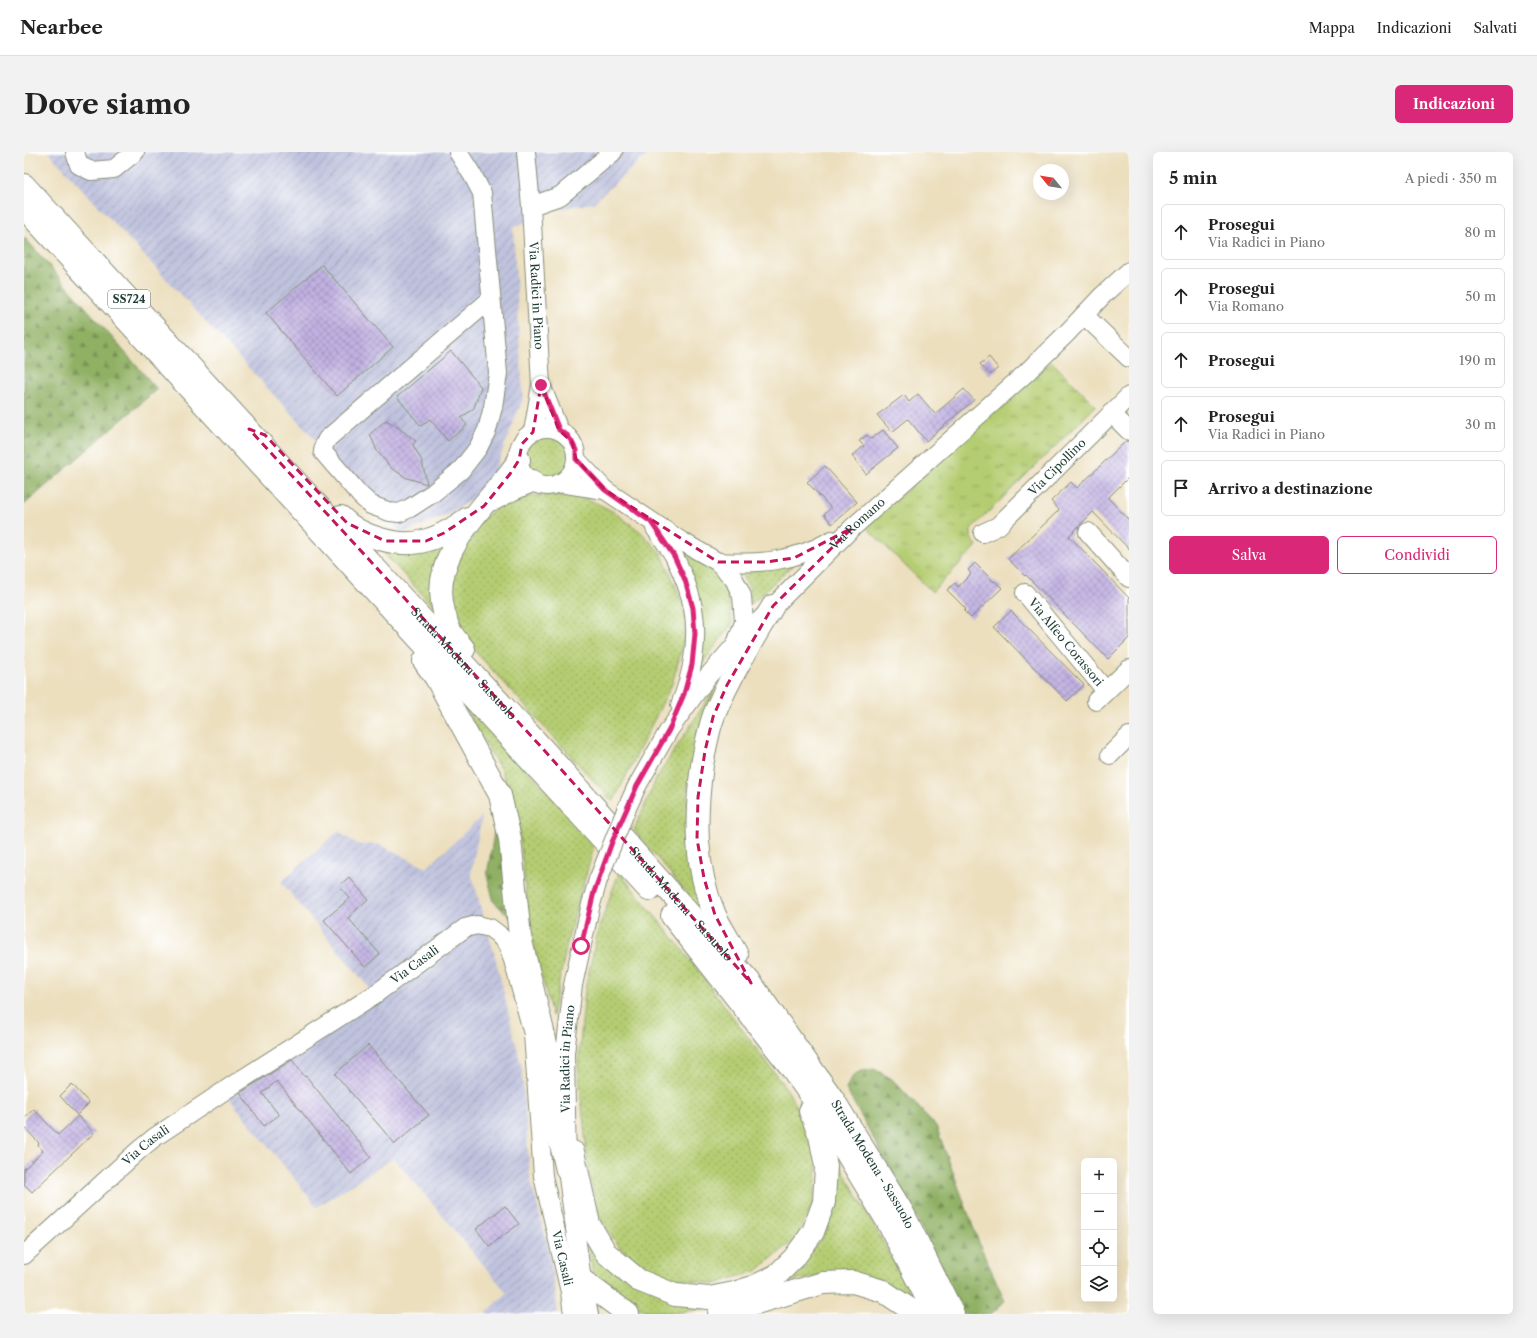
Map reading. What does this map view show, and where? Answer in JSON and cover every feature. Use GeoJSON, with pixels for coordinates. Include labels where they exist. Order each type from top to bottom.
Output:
{"type":"FeatureCollection","features":[{"type":"Feature","properties":{"kind":"highway","name":"SS724"},"geometry":{"type":"LineString","coordinates":[[24,184],[235,423]]}},
{"type":"Feature","properties":{"kind":"highway","name":"SS724"},"geometry":{"type":"LineString","coordinates":[[24,208],[235,423]]}},
{"type":"Feature","properties":{"kind":"highway"},"geometry":{"type":"LineString","coordinates":[[235,423],[265,435],[347,523],[366,534],[385,541],[405,543],[426,541],[444,533],[511,490],[532,481]]}},
{"type":"Feature","properties":{"kind":"highway","name":"Strada Modena - Sassuolo"},"geometry":{"type":"LineString","coordinates":[[235,423],[411,632],[680,924],[790,1066],[820,1109],[886,1219],[935,1314]]}},
{"type":"Feature","properties":{"kind":"highway","name":"Strada Modena - Sassuolo"},"geometry":{"type":"LineString","coordinates":[[235,423],[421,618],[544,750],[751,983],[833,1099],[902,1211],[953,1314]]}},
{"type":"Feature","properties":{"kind":"highway"},"geometry":{"type":"LineString","coordinates":[[519,460],[510,474],[461,534],[449,556],[443,580],[442,604],[450,631],[544,750]]}},
{"type":"Feature","properties":{"kind":"highway"},"geometry":{"type":"LineString","coordinates":[[372,586],[436,678],[500,795],[510,838],[520,937],[548,1052],[555,1119],[567,1170]]}},
{"type":"Feature","properties":{"kind":"highway"},"geometry":{"type":"LineString","coordinates":[[751,983],[715,915],[704,878],[697,839],[698,797],[704,751],[713,717],[727,685],[774,606]]}},
{"type":"Feature","properties":{"kind":"highway"},"geometry":{"type":"LineString","coordinates":[[566,1118],[589,1224],[606,1252],[638,1280],[675,1295],[709,1298],[734,1294],[776,1276],[794,1258],[813,1232],[824,1202],[826,1166],[820,1136],[813,1117],[801,1096],[790,1066]]}},
{"type":"Feature","properties":{"kind":"highway"},"geometry":{"type":"LineString","coordinates":[[582,1280],[628,1314]]}},
{"type":"Feature","properties":{"kind":"highway"},"geometry":{"type":"LineString","coordinates":[[719,1314],[823,1283],[853,1282],[883,1292],[917,1314]]}},
{"type":"Feature","properties":{"kind":"street"},"geometry":{"type":"LineString","coordinates":[[75,152],[79,165],[92,171],[114,169],[135,152]]}},
{"type":"Feature","properties":{"kind":"street"},"geometry":{"type":"LineString","coordinates":[[458,152],[482,193],[498,373],[493,407],[487,430],[478,448],[461,470],[433,493],[410,508],[399,513],[390,512],[371,505],[360,495],[323,452],[327,439],[491,299]]}},
{"type":"Feature","properties":{"kind":"street","name":"Via Radici in Piano"},"geometry":{"type":"LineString","coordinates":[[526,152],[531,206],[541,385],[533,432]]}},
{"type":"Feature","properties":{"kind":"street"},"geometry":{"type":"LineString","coordinates":[[531,206],[560,196],[613,152]]}},
{"type":"Feature","properties":{"kind":"street","name":"Via Romano"},"geometry":{"type":"LineString","coordinates":[[626,810],[637,786],[669,730],[708,676],[736,644],[852,528],[1026,373],[1103,294],[1129,271]]}},
{"type":"Feature","properties":{"kind":"street"},"geometry":{"type":"LineString","coordinates":[[1084,315],[1129,358]]}},
{"type":"Feature","properties":{"kind":"street","name":"Via Radici in Piano"},"geometry":{"type":"LineString","coordinates":[[541,385],[559,430]]}},
{"type":"Feature","properties":{"kind":"street","name":"Via Cipollino"},"geometry":{"type":"LineString","coordinates":[[983,533],[998,526],[1128,400]]}},
{"type":"Feature","properties":{"kind":"street"},"geometry":{"type":"LineString","coordinates":[[1112,414],[1129,431]]}},
{"type":"Feature","properties":{"kind":"street"},"geometry":{"type":"LineString","coordinates":[[559,483],[571,473],[576,459],[576,450],[567,435],[559,430],[542,428],[526,437],[519,452],[521,469],[526,476],[532,481],[546,485],[559,483],[605,490]]}},
{"type":"Feature","properties":{"kind":"street"},"geometry":{"type":"LineString","coordinates":[[576,459],[605,490],[651,522],[718,562],[734,579],[742,596],[744,622],[736,644]]}},
{"type":"Feature","properties":{"kind":"street"},"geometry":{"type":"LineString","coordinates":[[651,522],[674,556],[685,580],[693,608],[695,634],[692,665],[684,694],[669,730]]}},
{"type":"Feature","properties":{"kind":"street"},"geometry":{"type":"LineString","coordinates":[[718,562],[766,562],[794,558],[820,547],[852,528]]}},
{"type":"Feature","properties":{"kind":"street"},"geometry":{"type":"LineString","coordinates":[[1088,532],[1129,578]]}},
{"type":"Feature","properties":{"kind":"street","name":"Via Alfeo Corassori"},"geometry":{"type":"LineString","coordinates":[[1025,593],[1101,696],[1129,669]]}},
{"type":"Feature","properties":{"kind":"street"},"geometry":{"type":"LineString","coordinates":[[1110,756],[1129,736]]}},
{"type":"Feature","properties":{"kind":"street","name":"Via Radici in Piano"},"geometry":{"type":"LineString","coordinates":[[589,1314],[582,1280],[576,1224],[567,1170],[565,1053],[572,993],[594,892],[626,810]]}},
{"type":"Feature","properties":{"kind":"street","name":"Via Casali"},"geometry":{"type":"LineString","coordinates":[[24,1255],[155,1137],[236,1083],[374,995],[465,928],[477,925],[483,926],[498,934],[507,944],[513,960],[533,1034],[543,1176],[570,1292],[573,1314]]}},
{"type":"Feature","properties":{"kind":"highlighted area"},"geometry":{"type":"Polygon","coordinates":[[[541,385],[559,430],[572,442],[576,459],[605,490],[718,562],[766,562],[794,558],[852,528],[773,606],[727,685],[713,717],[705,751],[698,797],[697,839],[704,878],[715,915],[751,983],[544,750],[249,429],[265,435],[347,523],[385,541],[426,541],[444,533],[484,506],[510,474],[519,460],[522,444],[533,432],[541,385]]]}},
{"type":"Feature","properties":{"kind":"shaded area"},"geometry":{"type":"Polygon","coordinates":[[[48,152],[650,152],[593,203],[554,210],[513,227],[523,398],[492,478],[471,500],[447,515],[402,533],[48,152]]]}},
{"type":"Feature","properties":{"kind":"shaded area"},"geometry":{"type":"Polygon","coordinates":[[[482,816],[471,873],[495,956],[522,1069],[530,1178],[549,1250],[558,1314],[485,1314],[507,1293],[394,1158],[317,1207],[220,1087],[370,989],[281,882],[338,831],[359,845],[378,844],[427,868],[482,816]]]}},
{"type":"Feature","properties":{"kind":"green space"},"geometry":{"type":"Polygon","coordinates":[[[24,237],[157,389],[24,505],[24,237]]]}},
{"type":"Feature","properties":{"kind":"green space"},"geometry":{"type":"Polygon","coordinates":[[[1051,361],[1096,406],[971,529],[971,538],[977,546],[932,592],[866,527],[1051,361]]]}},
{"type":"Feature","properties":{"kind":"green space"},"geometry":{"type":"Polygon","coordinates":[[[548,434],[561,438],[567,444],[571,457],[567,470],[561,476],[548,480],[535,476],[529,470],[525,457],[529,444],[535,438],[548,434]]]}},
{"type":"Feature","properties":{"kind":"green space"},"geometry":{"type":"Polygon","coordinates":[[[558,495],[586,498],[614,512],[641,532],[661,553],[676,587],[686,617],[684,641],[672,684],[613,802],[463,638],[452,606],[454,570],[471,530],[497,507],[526,496],[558,495]]]}},
{"type":"Feature","properties":{"kind":"green space"},"geometry":{"type":"Polygon","coordinates":[[[448,536],[433,606],[373,542],[448,536]]]}},
{"type":"Feature","properties":{"kind":"green space"},"geometry":{"type":"Polygon","coordinates":[[[679,549],[714,570],[728,596],[732,624],[700,666],[679,549]]]}},
{"type":"Feature","properties":{"kind":"green space"},"geometry":{"type":"Polygon","coordinates":[[[794,564],[751,604],[749,587],[738,570],[794,564]]]}},
{"type":"Feature","properties":{"kind":"green space"},"geometry":{"type":"Polygon","coordinates":[[[715,688],[699,735],[687,792],[688,846],[705,915],[634,830],[657,777],[715,688]]]}},
{"type":"Feature","properties":{"kind":"green space"},"geometry":{"type":"Polygon","coordinates":[[[456,692],[595,843],[568,939],[552,1016],[530,930],[518,821],[502,772],[456,692]]]}},
{"type":"Feature","properties":{"kind":"green space"},"geometry":{"type":"Polygon","coordinates":[[[497,816],[511,918],[494,902],[487,875],[497,816]]]}},
{"type":"Feature","properties":{"kind":"green space"},"geometry":{"type":"Polygon","coordinates":[[[619,872],[682,949],[788,1091],[808,1130],[818,1161],[813,1204],[797,1238],[756,1271],[715,1284],[671,1277],[648,1267],[620,1248],[600,1218],[589,1176],[578,1066],[585,990],[598,930],[619,872]]]}},
{"type":"Feature","properties":{"kind":"green space"},"geometry":{"type":"Polygon","coordinates":[[[874,1069],[892,1079],[936,1126],[979,1243],[1005,1301],[991,1314],[961,1314],[909,1202],[846,1089],[853,1076],[859,1072],[874,1069]]]}},
{"type":"Feature","properties":{"kind":"green space"},"geometry":{"type":"Polygon","coordinates":[[[833,1152],[915,1301],[841,1273],[784,1282],[823,1237],[837,1197],[833,1152]]]}},
{"type":"Feature","properties":{"kind":"green space"},"geometry":{"type":"Polygon","coordinates":[[[587,1233],[614,1267],[730,1299],[702,1309],[674,1313],[644,1310],[621,1300],[593,1276],[587,1233]]]}},
{"type":"Feature","properties":{"kind":"building"},"geometry":{"type":"Polygon","coordinates":[[[322,265],[393,347],[337,396],[266,313],[322,265]]]}},
{"type":"Feature","properties":{"kind":"building"},"geometry":{"type":"Polygon","coordinates":[[[451,351],[481,387],[474,408],[461,418],[467,425],[448,441],[430,419],[421,426],[397,397],[451,351]]]}},
{"type":"Feature","properties":{"kind":"building"},"geometry":{"type":"Polygon","coordinates":[[[989,357],[998,368],[990,375],[980,364],[989,357]]]}},
{"type":"Feature","properties":{"kind":"building"},"geometry":{"type":"Polygon","coordinates":[[[964,389],[974,400],[926,441],[908,419],[892,432],[877,415],[904,395],[909,402],[918,394],[935,414],[964,389]]]}},
{"type":"Feature","properties":{"kind":"building"},"geometry":{"type":"Polygon","coordinates":[[[386,420],[416,441],[413,445],[422,461],[427,484],[407,478],[391,468],[377,451],[370,434],[386,420]]]}},
{"type":"Feature","properties":{"kind":"building"},"geometry":{"type":"Polygon","coordinates":[[[883,430],[898,448],[866,474],[852,456],[864,446],[859,441],[867,435],[871,439],[883,430]]]}},
{"type":"Feature","properties":{"kind":"building"},"geometry":{"type":"Polygon","coordinates":[[[1126,441],[1129,441],[1129,477],[1108,498],[1129,520],[1129,549],[1093,512],[1069,536],[1129,598],[1129,638],[1108,659],[1026,575],[1025,576],[1008,559],[1059,510],[1051,501],[1071,482],[1077,488],[1126,441]]]}},
{"type":"Feature","properties":{"kind":"building"},"geometry":{"type":"Polygon","coordinates":[[[825,466],[857,502],[832,524],[824,514],[831,508],[807,482],[825,466]]]}},
{"type":"Feature","properties":{"kind":"building"},"geometry":{"type":"Polygon","coordinates":[[[975,563],[1002,588],[971,618],[964,611],[966,609],[947,590],[955,583],[958,587],[971,574],[968,570],[975,563]]]}},
{"type":"Feature","properties":{"kind":"building"},"geometry":{"type":"Polygon","coordinates":[[[1011,611],[1084,685],[1067,701],[994,627],[1011,611]]]}},
{"type":"Feature","properties":{"kind":"building"},"geometry":{"type":"Polygon","coordinates":[[[349,877],[368,899],[348,918],[380,954],[365,967],[324,920],[350,898],[339,886],[349,877]]]}},
{"type":"Feature","properties":{"kind":"building"},"geometry":{"type":"Polygon","coordinates":[[[368,1045],[429,1115],[395,1144],[335,1074],[368,1045]]]}},
{"type":"Feature","properties":{"kind":"building"},"geometry":{"type":"Polygon","coordinates":[[[292,1060],[371,1157],[351,1174],[277,1081],[262,1093],[279,1115],[264,1126],[240,1093],[292,1060]]]}},
{"type":"Feature","properties":{"kind":"building"},"geometry":{"type":"Polygon","coordinates":[[[72,1084],[89,1103],[77,1115],[60,1096],[72,1084]]]}},
{"type":"Feature","properties":{"kind":"building"},"geometry":{"type":"Polygon","coordinates":[[[34,1109],[58,1135],[78,1116],[94,1133],[32,1192],[24,1184],[24,1169],[43,1151],[38,1145],[39,1143],[24,1127],[24,1118],[34,1109]]]}},
{"type":"Feature","properties":{"kind":"building"},"geometry":{"type":"Polygon","coordinates":[[[505,1206],[519,1224],[489,1246],[476,1229],[505,1206]]]}},
{"type":"Feature","properties":{"kind":"route"},"geometry":{"type":"LineString","coordinates":[[541,385],[559,430],[567,435],[576,450],[576,459],[605,490],[651,522],[674,556],[685,580],[693,608],[695,634],[692,665],[684,694],[669,730],[637,786],[612,842],[594,892],[581,946]]}}]}
